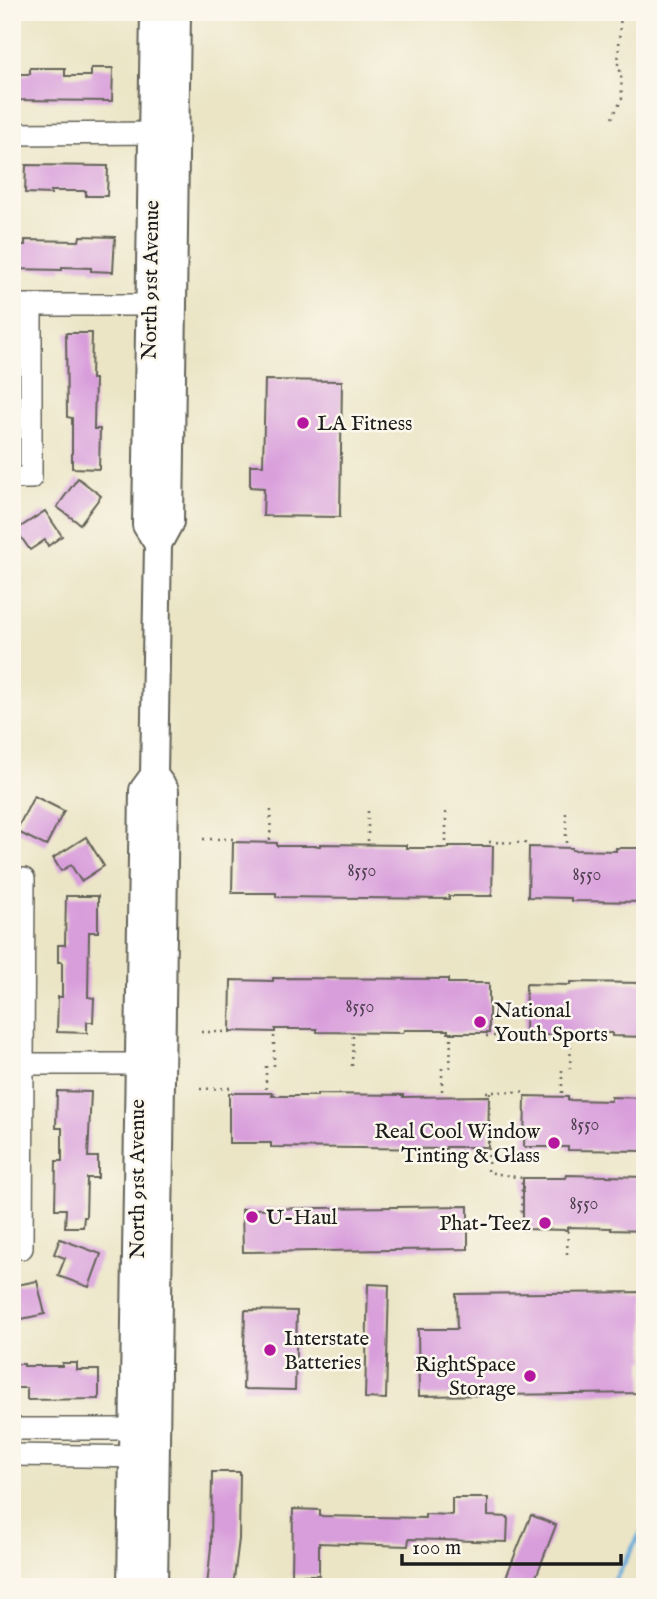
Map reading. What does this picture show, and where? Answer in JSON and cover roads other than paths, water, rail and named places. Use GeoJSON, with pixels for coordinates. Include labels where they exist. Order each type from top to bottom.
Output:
{"type":"FeatureCollection","features":[{"type":"Feature","properties":{"kind":"main road","name":"North 91st Avenue"},"geometry":{"type":"LineString","coordinates":[[131,1587],[144,1457],[149,1064],[165,790],[154,775],[158,544],[170,522],[171,418],[164,133],[154,12]]}},
{"type":"Feature","properties":{"kind":"main road","name":"North 91st Avenue"},"geometry":{"type":"LineString","coordinates":[[158,544],[146,525],[149,305],[176,18]]}},
{"type":"Feature","properties":{"kind":"main road"},"geometry":{"type":"LineString","coordinates":[[149,305],[160,325],[161,382],[171,418]]}},
{"type":"Feature","properties":{"kind":"main road","name":"North 91st Avenue"},"geometry":{"type":"LineString","coordinates":[[144,1457],[154,1587]]}},
{"type":"Feature","properties":{"kind":"street"},"geometry":{"type":"LineString","coordinates":[[12,134],[164,133]]}},
{"type":"Feature","properties":{"kind":"street"},"geometry":{"type":"LineString","coordinates":[[22,478],[22,305],[149,305]]}},
{"type":"Feature","properties":{"kind":"street"},"geometry":{"type":"LineString","coordinates":[[17,1248],[18,879]]}},
{"type":"Feature","properties":{"kind":"street"},"geometry":{"type":"LineString","coordinates":[[18,1064],[149,1064]]}},
{"type":"Feature","properties":{"kind":"street"},"geometry":{"type":"LineString","coordinates":[[12,1429],[145,1429]]}},
{"type":"Feature","properties":{"kind":"street"},"geometry":{"type":"LineString","coordinates":[[12,1455],[144,1457]]}},
{"type":"Feature","properties":{"kind":"waterway"},"geometry":{"type":"LineString","coordinates":[[611,1587],[645,1525]]}},
{"type":"Feature","properties":{"kind":"place","name":"LA Fitness"},"geometry":{"type":"Point","coordinates":[303,423]}},
{"type":"Feature","properties":{"kind":"place","name":"National Youth Sports"},"geometry":{"type":"Point","coordinates":[480,1022]}},
{"type":"Feature","properties":{"kind":"place","name":"Real Cool Window Tinting & Glass"},"geometry":{"type":"Point","coordinates":[554,1143]}},
{"type":"Feature","properties":{"kind":"place","name":"U-Haul"},"geometry":{"type":"Point","coordinates":[252,1217]}},
{"type":"Feature","properties":{"kind":"place","name":"Phat-Teez"},"geometry":{"type":"Point","coordinates":[545,1223]}},
{"type":"Feature","properties":{"kind":"place","name":"Interstate Batteries"},"geometry":{"type":"Point","coordinates":[270,1350]}},
{"type":"Feature","properties":{"kind":"place","name":"RightSpace Storage"},"geometry":{"type":"Point","coordinates":[530,1376]}}]}
